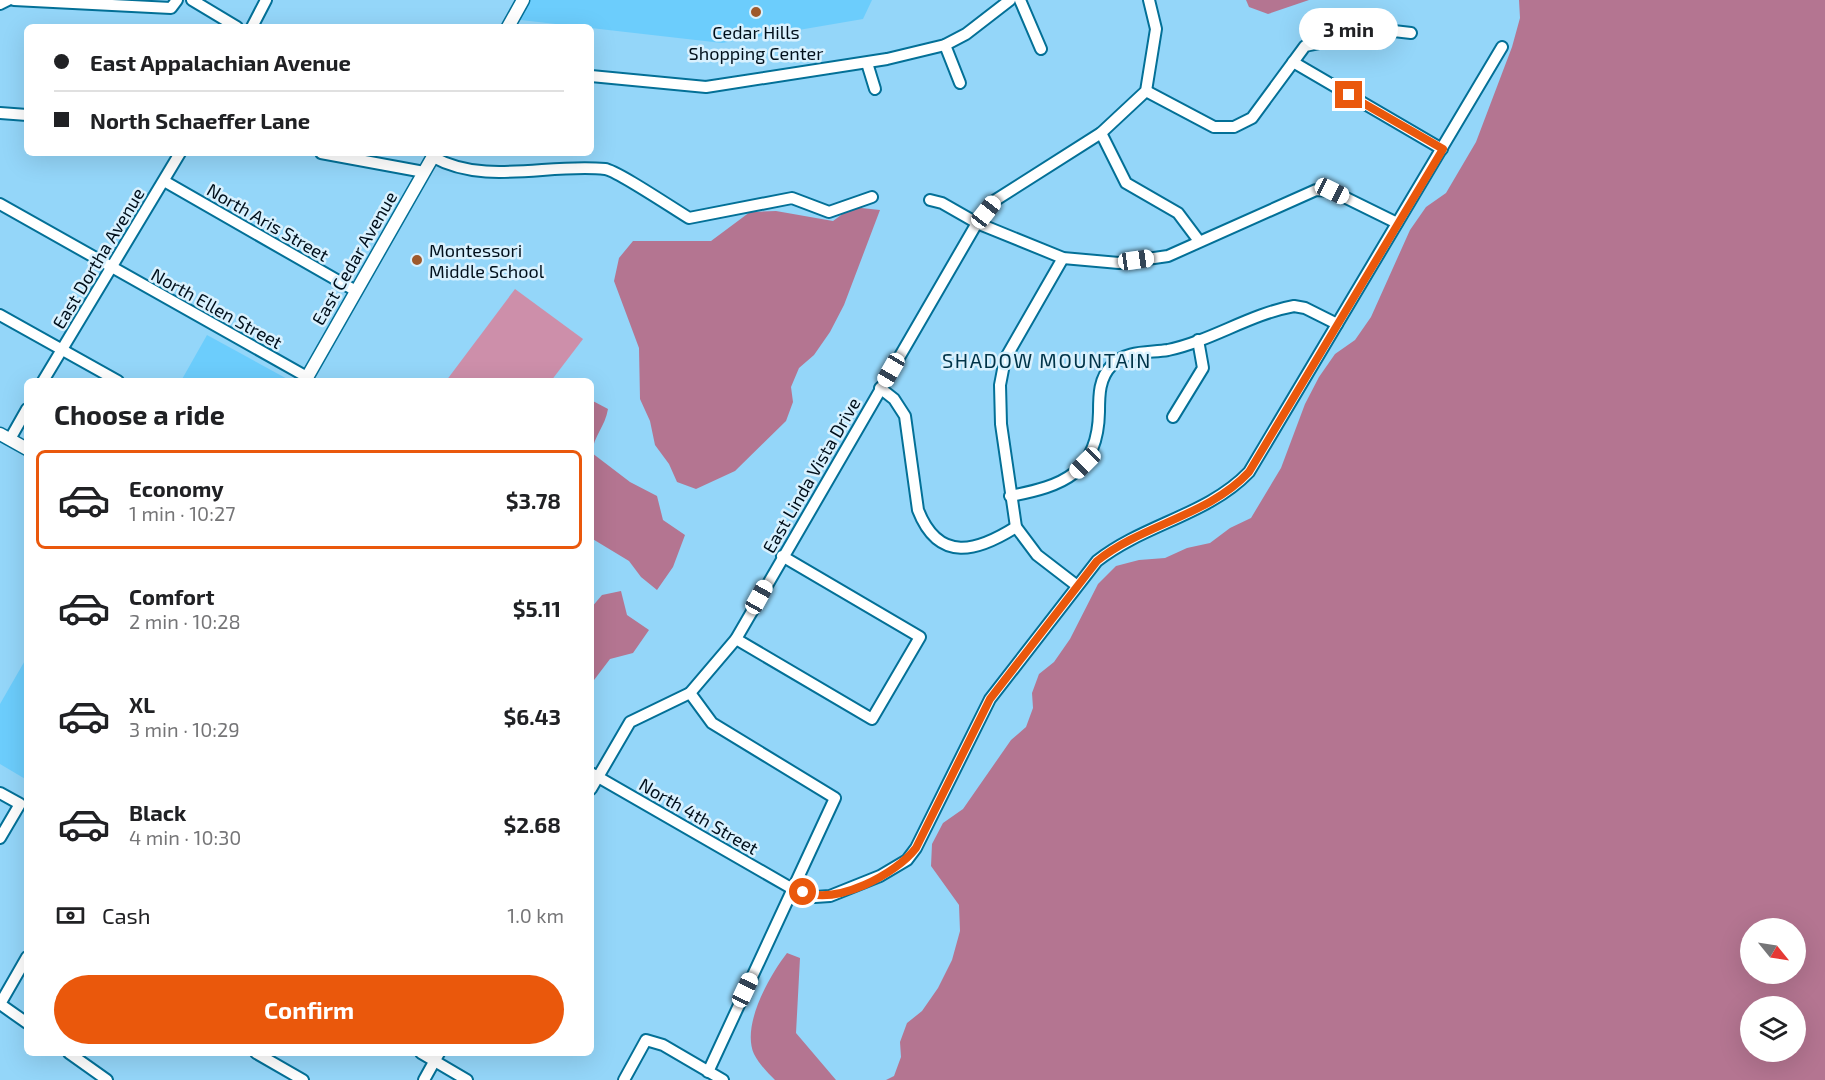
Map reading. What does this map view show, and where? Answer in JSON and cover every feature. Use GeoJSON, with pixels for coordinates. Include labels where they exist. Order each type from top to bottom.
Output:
{"type":"FeatureCollection","features":[{"type":"Feature","properties":{"kind":"main road"},"geometry":{"type":"LineString","coordinates":[[510,24],[523,0]]}},
{"type":"Feature","properties":{"kind":"main road","name":"East Cedar Avenue"},"geometry":{"type":"LineString","coordinates":[[307,378],[433,156]]}},
{"type":"Feature","properties":{"kind":"main road"},"geometry":{"type":"LineString","coordinates":[[5,436],[24,447]]}},
{"type":"Feature","properties":{"kind":"street"},"geometry":{"type":"LineString","coordinates":[[0,4],[8,0]]}},
{"type":"Feature","properties":{"kind":"street"},"geometry":{"type":"LineString","coordinates":[[15,0],[171,8],[177,0]]}},
{"type":"Feature","properties":{"kind":"street"},"geometry":{"type":"LineString","coordinates":[[192,0],[232,24]]}},
{"type":"Feature","properties":{"kind":"street"},"geometry":{"type":"LineString","coordinates":[[254,24],[267,0]]}},
{"type":"Feature","properties":{"kind":"street"},"geometry":{"type":"LineString","coordinates":[[594,76],[706,87],[867,63],[945,45],[966,34],[1010,0]]}},
{"type":"Feature","properties":{"kind":"street"},"geometry":{"type":"LineString","coordinates":[[1020,0],[1041,49]]}},
{"type":"Feature","properties":{"kind":"street"},"geometry":{"type":"LineString","coordinates":[[1149,0],[1156,28],[1146,91],[1214,127],[1234,127],[1252,117],[1305,46],[1385,30],[1411,33]]}},
{"type":"Feature","properties":{"kind":"street"},"geometry":{"type":"LineString","coordinates":[[945,45],[960,83]]}},
{"type":"Feature","properties":{"kind":"street","name":"North 4th Street"},"geometry":{"type":"LineString","coordinates":[[595,775],[791,888],[815,897],[830,896],[880,876],[906,860],[916,848],[990,699],[1076,585],[1097,561],[1117,545],[1222,496],[1249,472],[1503,47]]}},
{"type":"Feature","properties":{"kind":"street"},"geometry":{"type":"LineString","coordinates":[[1293,62],[1443,149]]}},
{"type":"Feature","properties":{"kind":"street"},"geometry":{"type":"LineString","coordinates":[[867,63],[875,89]]}},
{"type":"Feature","properties":{"kind":"street","name":"East Linda Vista Drive"},"geometry":{"type":"LineString","coordinates":[[595,775],[630,722],[690,693],[736,639],[782,556],[977,223],[994,201],[1101,133],[1146,91]]}},
{"type":"Feature","properties":{"kind":"street"},"geometry":{"type":"LineString","coordinates":[[0,113],[24,116]]}},
{"type":"Feature","properties":{"kind":"street"},"geometry":{"type":"LineString","coordinates":[[1101,133],[1126,183],[1178,213],[1199,241]]}},
{"type":"Feature","properties":{"kind":"street","name":"East Dortha Avenue"},"geometry":{"type":"LineString","coordinates":[[45,378],[178,156]]}},
{"type":"Feature","properties":{"kind":"street"},"geometry":{"type":"LineString","coordinates":[[337,156],[424,172]]}},
{"type":"Feature","properties":{"kind":"street"},"geometry":{"type":"LineString","coordinates":[[436,156],[461,170],[472,171],[608,169],[688,218],[792,198],[829,212],[872,197]]}},
{"type":"Feature","properties":{"kind":"street","name":"North Aris Street"},"geometry":{"type":"LineString","coordinates":[[164,181],[356,291]]}},
{"type":"Feature","properties":{"kind":"street"},"geometry":{"type":"LineString","coordinates":[[930,200],[942,203],[977,223],[1063,258],[1119,263],[1168,256],[1316,190],[1332,191],[1397,223]]}},
{"type":"Feature","properties":{"kind":"street","name":"North Ellen Street"},"geometry":{"type":"LineString","coordinates":[[0,204],[304,378]]}},
{"type":"Feature","properties":{"kind":"street"},"geometry":{"type":"LineString","coordinates":[[1063,258],[1005,359],[1002,372],[1001,424],[1016,527],[1037,555],[1076,585]]}},
{"type":"Feature","properties":{"kind":"street"},"geometry":{"type":"LineString","coordinates":[[1011,496],[1060,484],[1085,463],[1096,437],[1099,393],[1103,376],[1113,363],[1125,355],[1172,349],[1294,306],[1305,308],[1337,324]]}},
{"type":"Feature","properties":{"kind":"street"},"geometry":{"type":"LineString","coordinates":[[0,315],[113,378]]}},
{"type":"Feature","properties":{"kind":"street"},"geometry":{"type":"LineString","coordinates":[[1173,417],[1203,368],[1198,340]]}},
{"type":"Feature","properties":{"kind":"street"},"geometry":{"type":"LineString","coordinates":[[880,388],[894,399],[905,416],[918,510],[924,524],[931,532],[949,545],[968,549],[991,543],[1016,527]]}},
{"type":"Feature","properties":{"kind":"street"},"geometry":{"type":"LineString","coordinates":[[5,436],[24,413]]}},
{"type":"Feature","properties":{"kind":"street"},"geometry":{"type":"LineString","coordinates":[[736,639],[872,719],[920,637],[782,556]]}},
{"type":"Feature","properties":{"kind":"street"},"geometry":{"type":"LineString","coordinates":[[690,693],[712,723],[836,798],[791,888],[708,1072]]}},
{"type":"Feature","properties":{"kind":"street"},"geometry":{"type":"LineString","coordinates":[[0,793],[20,804],[0,838]]}},
{"type":"Feature","properties":{"kind":"street"},"geometry":{"type":"LineString","coordinates":[[24,962],[0,1004],[24,1021]]}},
{"type":"Feature","properties":{"kind":"street"},"geometry":{"type":"LineString","coordinates":[[624,1080],[646,1040],[663,1045],[723,1080]]}},
{"type":"Feature","properties":{"kind":"street"},"geometry":{"type":"LineString","coordinates":[[73,1056],[107,1080]]}},
{"type":"Feature","properties":{"kind":"street"},"geometry":{"type":"LineString","coordinates":[[260,1056],[303,1080]]}},
{"type":"Feature","properties":{"kind":"street"},"geometry":{"type":"LineString","coordinates":[[424,1080],[437,1057],[467,1080]]}},
{"type":"Feature","properties":{"kind":"shaded area"},"geometry":{"type":"Polygon","coordinates":[[[523,0],[872,0],[863,19],[722,43],[594,28],[594,24],[556,24],[512,19],[523,0]]]}},
{"type":"Feature","properties":{"kind":"shaded area"},"geometry":{"type":"Polygon","coordinates":[[[1246,0],[1309,0],[1268,14],[1249,7],[1246,0]]]}},
{"type":"Feature","properties":{"kind":"shaded area"},"geometry":{"type":"Polygon","coordinates":[[[1519,0],[1825,0],[1825,1080],[886,1080],[894,1076],[901,1057],[900,1042],[907,1023],[922,1011],[938,988],[952,960],[960,931],[959,905],[931,866],[932,844],[943,823],[963,809],[1011,740],[1026,727],[1033,708],[1032,693],[1039,674],[1054,662],[1070,639],[1098,584],[1116,566],[1139,560],[1165,558],[1187,548],[1210,543],[1230,528],[1251,518],[1281,468],[1305,404],[1319,377],[1335,354],[1355,340],[1371,317],[1410,230],[1426,207],[1446,193],[1476,142],[1512,47],[1520,18],[1519,0]]]}},
{"type":"Feature","properties":{"kind":"shaded area"},"geometry":{"type":"Polygon","coordinates":[[[852,207],[880,210],[844,305],[830,332],[814,355],[799,368],[791,387],[793,402],[786,421],[735,471],[696,489],[677,482],[669,464],[655,445],[650,421],[640,399],[639,348],[614,281],[619,258],[633,241],[711,241],[750,212],[776,211],[833,221],[852,207]]]}},
{"type":"Feature","properties":{"kind":"shaded area"},"geometry":{"type":"Polygon","coordinates":[[[515,289],[583,339],[553,378],[448,378],[515,289]]]}},
{"type":"Feature","properties":{"kind":"shaded area"},"geometry":{"type":"Polygon","coordinates":[[[207,335],[286,378],[183,378],[207,335]]]}},
{"type":"Feature","properties":{"kind":"shaded area"},"geometry":{"type":"Polygon","coordinates":[[[594,402],[608,409],[594,445],[594,402]]]}},
{"type":"Feature","properties":{"kind":"shaded area"},"geometry":{"type":"Polygon","coordinates":[[[594,455],[630,482],[657,496],[663,520],[685,535],[673,567],[657,590],[641,577],[629,561],[594,540],[594,455]]]}},
{"type":"Feature","properties":{"kind":"shaded area"},"geometry":{"type":"Polygon","coordinates":[[[621,591],[627,615],[649,630],[633,653],[610,659],[594,680],[594,604],[602,595],[621,591]]]}},
{"type":"Feature","properties":{"kind":"shaded area"},"geometry":{"type":"Polygon","coordinates":[[[24,662],[24,778],[0,764],[0,704],[24,662]]]}},
{"type":"Feature","properties":{"kind":"shaded area"},"geometry":{"type":"Polygon","coordinates":[[[787,953],[800,958],[796,1033],[836,1080],[775,1080],[754,1054],[751,1029],[754,1015],[766,987],[787,953]]]}},
{"type":"Feature","properties":{"kind":"place","name":"Cedar Hills Shopping Center"},"geometry":{"type":"Point","coordinates":[756,12]}},
{"type":"Feature","properties":{"kind":"place","name":"Montessori Middle School"},"geometry":{"type":"Point","coordinates":[417,260]}},
{"type":"Feature","properties":{"kind":"district","name":"SHADOW MOUNTAIN"},"geometry":{"type":"Point","coordinates":[1047,360]}},
{"type":"Feature","properties":{"kind":"route"},"geometry":{"type":"LineString","coordinates":[[803,892],[815,897],[847,891],[896,868],[906,860],[916,848],[976,722],[990,699],[1076,585],[1097,561],[1117,545],[1222,496],[1249,472],[1443,149],[1349,95]]}}]}
